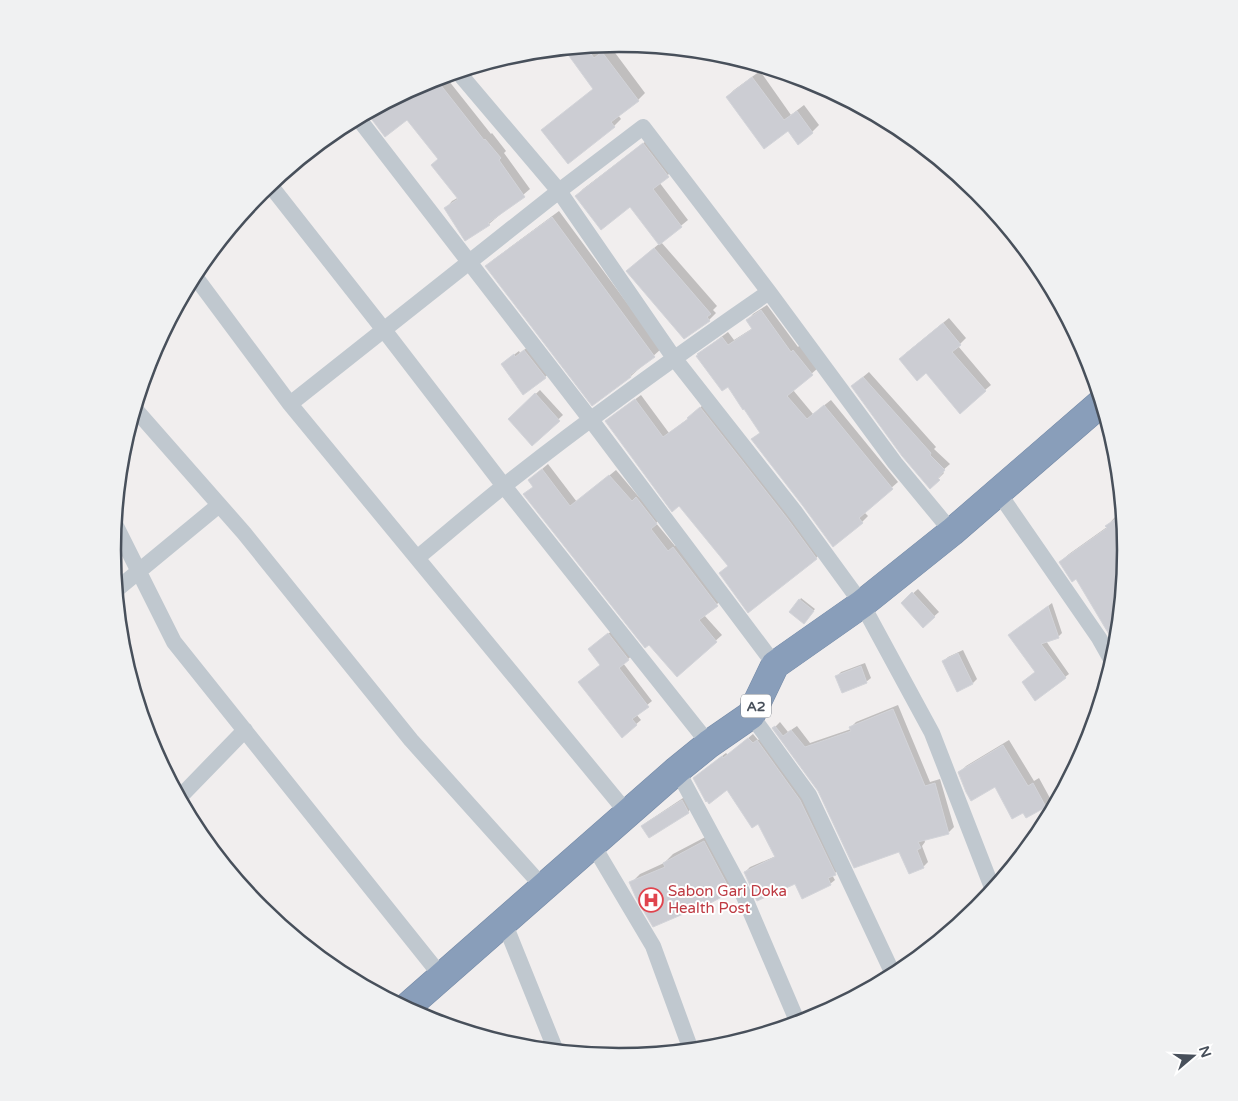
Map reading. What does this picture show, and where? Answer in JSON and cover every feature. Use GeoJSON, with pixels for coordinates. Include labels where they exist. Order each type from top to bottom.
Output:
{"type":"FeatureCollection","features":[{"type":"Feature","properties":{"kind":"highway","name":"A2"},"geometry":{"type":"LineString","coordinates":[[412,1003],[678,770],[709,744],[751,715],[775,665],[862,604],[952,532],[1096,407]]}},
{"type":"Feature","properties":{"kind":"street"},"geometry":{"type":"LineString","coordinates":[[463,78],[559,191],[674,358],[795,512],[862,604],[932,733],[990,882]]}},
{"type":"Feature","properties":{"kind":"street"},"geometry":{"type":"LineString","coordinates":[[362,124],[775,665]]}},
{"type":"Feature","properties":{"kind":"street"},"geometry":{"type":"LineString","coordinates":[[290,404],[642,127],[769,292],[894,463],[952,532]]}},
{"type":"Feature","properties":{"kind":"street"},"geometry":{"type":"LineString","coordinates":[[275,191],[504,486],[709,744]]}},
{"type":"Feature","properties":{"kind":"street"},"geometry":{"type":"LineString","coordinates":[[200,283],[290,404],[628,814]]}},
{"type":"Feature","properties":{"kind":"street"},"geometry":{"type":"LineString","coordinates":[[417,558],[504,486],[590,420],[674,358],[769,292]]}},
{"type":"Feature","properties":{"kind":"street"},"geometry":{"type":"LineString","coordinates":[[140,415],[250,540],[410,740],[544,888]]}},
{"type":"Feature","properties":{"kind":"street"},"geometry":{"type":"LineString","coordinates":[[998,492],[1106,651]]}},
{"type":"Feature","properties":{"kind":"street"},"geometry":{"type":"LineString","coordinates":[[122,585],[219,505]]}},
{"type":"Feature","properties":{"kind":"street"},"geometry":{"type":"LineString","coordinates":[[121,537],[174,642],[442,976]]}},
{"type":"Feature","properties":{"kind":"street"},"geometry":{"type":"LineString","coordinates":[[751,715],[809,795],[890,968]]}},
{"type":"Feature","properties":{"kind":"street"},"geometry":{"type":"LineString","coordinates":[[184,793],[245,730]]}},
{"type":"Feature","properties":{"kind":"street"},"geometry":{"type":"LineString","coordinates":[[678,770],[740,887],[795,1016]]}},
{"type":"Feature","properties":{"kind":"street"},"geometry":{"type":"LineString","coordinates":[[593,845],[634,911],[653,946],[689,1043]]}},
{"type":"Feature","properties":{"kind":"street"},"geometry":{"type":"LineString","coordinates":[[504,922],[553,1044]]}},
{"type":"Feature","properties":{"kind":"building"},"geometry":{"type":"Polygon","coordinates":[[[603,53],[639,101],[611,122],[615,127],[568,164],[541,130],[593,89],[569,56],[591,54],[594,58],[603,53]]]}},
{"type":"Feature","properties":{"kind":"building"},"geometry":{"type":"Polygon","coordinates":[[[752,77],[784,120],[797,111],[813,133],[798,145],[788,131],[764,149],[726,97],[752,77]]]}},
{"type":"Feature","properties":{"kind":"building"},"geometry":{"type":"Polygon","coordinates":[[[441,85],[484,140],[501,158],[499,160],[525,197],[488,223],[490,225],[465,241],[444,208],[458,199],[431,165],[438,159],[407,120],[385,137],[371,118],[441,85]]]}},
{"type":"Feature","properties":{"kind":"building"},"geometry":{"type":"Polygon","coordinates":[[[643,143],[669,177],[653,189],[682,227],[659,245],[630,207],[601,230],[575,196],[643,143]]]}},
{"type":"Feature","properties":{"kind":"building"},"geometry":{"type":"Polygon","coordinates":[[[552,217],[655,357],[592,406],[485,266],[552,217]]]}},
{"type":"Feature","properties":{"kind":"building"},"geometry":{"type":"Polygon","coordinates":[[[654,248],[711,314],[707,317],[710,321],[684,339],[626,271],[654,248]]]}},
{"type":"Feature","properties":{"kind":"building"},"geometry":{"type":"Polygon","coordinates":[[[761,310],[791,352],[793,350],[813,375],[787,396],[807,419],[824,405],[893,489],[859,518],[863,523],[833,547],[751,439],[760,433],[744,409],[728,387],[722,391],[696,356],[722,337],[728,345],[752,329],[746,320],[761,310]]]}},
{"type":"Feature","properties":{"kind":"building"},"geometry":{"type":"Polygon","coordinates":[[[943,323],[961,345],[952,352],[986,391],[960,414],[926,373],[917,381],[899,359],[943,323]]]}},
{"type":"Feature","properties":{"kind":"building"},"geometry":{"type":"Polygon","coordinates":[[[524,350],[546,378],[523,395],[501,364],[514,354],[515,357],[524,350]]]}},
{"type":"Feature","properties":{"kind":"building"},"geometry":{"type":"Polygon","coordinates":[[[863,377],[945,470],[938,478],[940,480],[930,489],[902,456],[851,386],[863,377]]]}},
{"type":"Feature","properties":{"kind":"building"},"geometry":{"type":"Polygon","coordinates":[[[535,393],[560,421],[532,446],[508,419],[535,393]]]}},
{"type":"Feature","properties":{"kind":"building"},"geometry":{"type":"Polygon","coordinates":[[[635,399],[663,437],[688,419],[700,407],[817,559],[748,613],[719,573],[728,566],[679,506],[672,512],[605,421],[635,399]]]}},
{"type":"Feature","properties":{"kind":"building"},"geometry":{"type":"Polygon","coordinates":[[[542,469],[570,506],[609,475],[632,501],[636,497],[657,524],[651,529],[668,551],[673,547],[718,606],[699,620],[717,642],[677,677],[649,645],[645,648],[523,494],[533,487],[528,480],[542,469]]]}},
{"type":"Feature","properties":{"kind":"building"},"geometry":{"type":"Polygon","coordinates":[[[1116,519],[1116,583],[1109,635],[1076,579],[1072,582],[1059,562],[1107,528],[1105,526],[1116,519]]]}},
{"type":"Feature","properties":{"kind":"building"},"geometry":{"type":"Polygon","coordinates":[[[912,592],[935,617],[923,628],[901,603],[912,592]]]}},
{"type":"Feature","properties":{"kind":"building"},"geometry":{"type":"Polygon","coordinates":[[[799,599],[814,611],[804,624],[789,612],[799,599]]]}},
{"type":"Feature","properties":{"kind":"building"},"geometry":{"type":"Polygon","coordinates":[[[1048,606],[1059,638],[1041,644],[1066,678],[1035,701],[1022,682],[1035,672],[1008,635],[1048,606]]]}},
{"type":"Feature","properties":{"kind":"building"},"geometry":{"type":"Polygon","coordinates":[[[608,633],[629,660],[619,668],[649,707],[632,719],[637,725],[622,738],[578,682],[600,665],[588,649],[608,633]]]}},
{"type":"Feature","properties":{"kind":"building"},"geometry":{"type":"Polygon","coordinates":[[[958,653],[973,684],[957,692],[942,661],[958,653]]]}},
{"type":"Feature","properties":{"kind":"building"},"geometry":{"type":"Polygon","coordinates":[[[861,666],[867,683],[842,693],[835,676],[861,666]]]}},
{"type":"Feature","properties":{"kind":"building"},"geometry":{"type":"Polygon","coordinates":[[[893,709],[925,786],[935,783],[949,834],[918,842],[921,848],[917,850],[924,868],[909,874],[899,852],[854,868],[818,791],[772,728],[775,726],[783,736],[791,730],[805,747],[851,731],[849,727],[893,709]]]}},
{"type":"Feature","properties":{"kind":"building"},"geometry":{"type":"Polygon","coordinates":[[[748,738],[753,743],[757,740],[800,800],[836,875],[828,878],[831,885],[802,899],[795,884],[757,901],[744,872],[775,857],[758,824],[752,828],[727,790],[709,804],[706,802],[693,778],[748,738]]]}},
{"type":"Feature","properties":{"kind":"building"},"geometry":{"type":"Polygon","coordinates":[[[1003,745],[1028,786],[1033,783],[1046,806],[1026,818],[1023,813],[1012,819],[995,787],[971,801],[958,772],[1003,745]]]}},
{"type":"Feature","properties":{"kind":"building"},"geometry":{"type":"Polygon","coordinates":[[[682,800],[689,813],[649,838],[641,826],[682,800]]]}},
{"type":"Feature","properties":{"kind":"building"},"geometry":{"type":"Polygon","coordinates":[[[704,841],[731,892],[690,914],[688,912],[653,927],[629,882],[665,867],[663,863],[704,841]]]}},
{"type":"Feature","properties":{"kind":"place","name":"Sabon Gari Doka Health Post"},"geometry":{"type":"Point","coordinates":[651,900]}}]}
